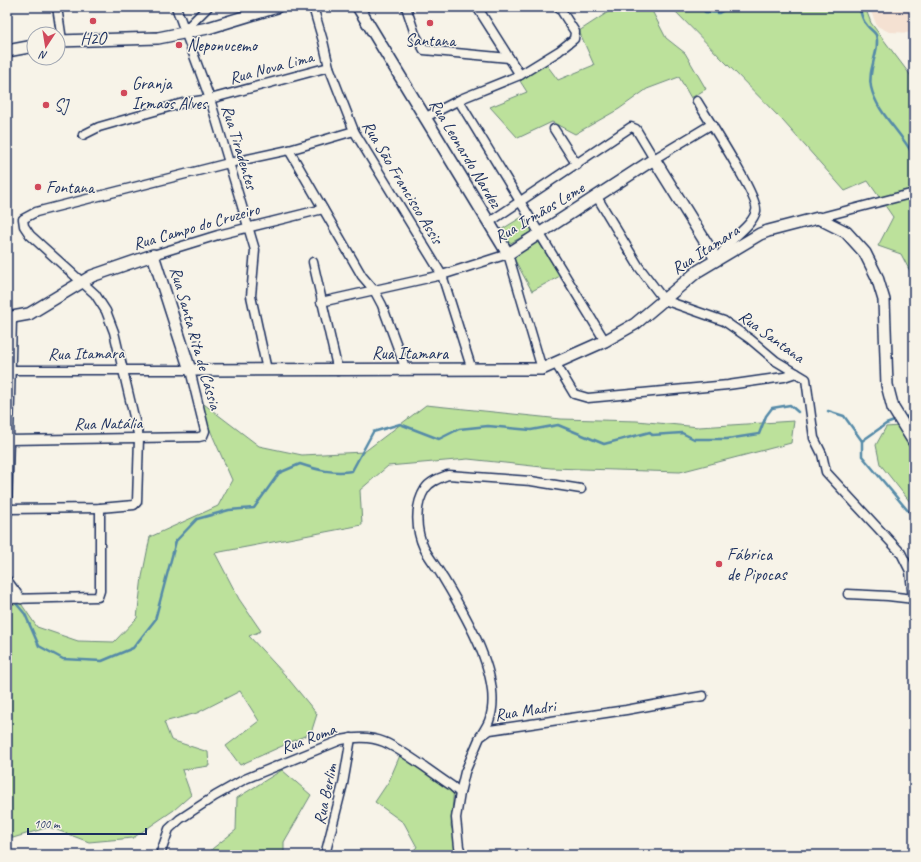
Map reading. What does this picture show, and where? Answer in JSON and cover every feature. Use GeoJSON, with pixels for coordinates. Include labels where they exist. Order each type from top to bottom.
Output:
{"type":"FeatureCollection","features":[{"type":"Feature","properties":{"kind":"street"},"geometry":{"type":"LineString","coordinates":[[57,7],[59,26]]}},
{"type":"Feature","properties":{"kind":"street","name":"Rua Tiradentes"},"geometry":{"type":"LineString","coordinates":[[176,7],[210,99],[248,228],[255,257],[250,289],[267,370]]}},
{"type":"Feature","properties":{"kind":"street"},"geometry":{"type":"LineString","coordinates":[[186,31],[208,7]]}},
{"type":"Feature","properties":{"kind":"street"},"geometry":{"type":"LineString","coordinates":[[66,41],[137,40],[186,31],[277,7]]}},
{"type":"Feature","properties":{"kind":"street","name":"Rua São Francisco Assis"},"geometry":{"type":"LineString","coordinates":[[313,7],[329,67],[354,131],[442,275],[472,370]]}},
{"type":"Feature","properties":{"kind":"street","name":"Rua Leonardo Nardez"},"geometry":{"type":"LineString","coordinates":[[359,7],[424,118],[508,254],[542,369]]}},
{"type":"Feature","properties":{"kind":"street"},"geometry":{"type":"LineString","coordinates":[[406,7],[415,34],[424,50],[509,58]]}},
{"type":"Feature","properties":{"kind":"street"},"geometry":{"type":"LineString","coordinates":[[477,7],[520,76]]}},
{"type":"Feature","properties":{"kind":"street"},"geometry":{"type":"LineString","coordinates":[[424,118],[459,101],[520,76],[574,39],[575,32],[559,7]]}},
{"type":"Feature","properties":{"kind":"street"},"geometry":{"type":"LineString","coordinates":[[7,51],[26,47]]}},
{"type":"Feature","properties":{"kind":"street","name":"Rua Nova Lima"},"geometry":{"type":"LineString","coordinates":[[83,135],[99,128],[183,103],[210,99],[329,67]]}},
{"type":"Feature","properties":{"kind":"street"},"geometry":{"type":"LineString","coordinates":[[459,101],[605,341]]}},
{"type":"Feature","properties":{"kind":"street"},"geometry":{"type":"LineString","coordinates":[[488,223],[634,127],[717,259],[730,242],[747,225],[757,209],[739,171],[697,101]]}},
{"type":"Feature","properties":{"kind":"street","name":"Rua Irmãos Leme"},"geometry":{"type":"LineString","coordinates":[[321,302],[442,275],[508,254],[654,159],[712,124]]}},
{"type":"Feature","properties":{"kind":"street"},"geometry":{"type":"LineString","coordinates":[[554,129],[576,165]]}},
{"type":"Feature","properties":{"kind":"street"},"geometry":{"type":"LineString","coordinates":[[7,509],[100,508],[134,505],[137,502],[139,438],[114,332],[106,311],[95,294],[30,235],[22,221],[26,216],[229,163],[289,150],[354,131]]}},
{"type":"Feature","properties":{"kind":"street"},"geometry":{"type":"LineString","coordinates":[[289,150],[362,276],[374,290],[406,370]]}},
{"type":"Feature","properties":{"kind":"street"},"geometry":{"type":"LineString","coordinates":[[818,218],[914,193]]}},
{"type":"Feature","properties":{"kind":"street"},"geometry":{"type":"LineString","coordinates":[[597,197],[639,267],[664,300]]}},
{"type":"Feature","properties":{"kind":"street","name":"Rua Campo do Cruzeiro"},"geometry":{"type":"LineString","coordinates":[[9,318],[35,312],[81,281],[120,265],[248,228],[323,209]]}},
{"type":"Feature","properties":{"kind":"street"},"geometry":{"type":"LineString","coordinates":[[818,218],[836,226],[854,239],[865,253],[877,277],[884,300],[887,385],[893,408],[914,442]]}},
{"type":"Feature","properties":{"kind":"street","name":"Rua Itamara"},"geometry":{"type":"LineString","coordinates":[[11,370],[542,369],[605,341],[635,324],[693,274],[768,230],[818,218]]}},
{"type":"Feature","properties":{"kind":"street","name":"Rua Santa Rita de Cássia"},"geometry":{"type":"LineString","coordinates":[[153,255],[190,370],[205,431]]}},
{"type":"Feature","properties":{"kind":"street"},"geometry":{"type":"LineString","coordinates":[[313,262],[321,302],[338,370]]}},
{"type":"Feature","properties":{"kind":"street","name":"Rua Santana"},"geometry":{"type":"LineString","coordinates":[[664,300],[724,321],[750,339],[776,361],[806,379],[814,438],[822,454],[826,472],[901,553],[910,571],[914,599]]}},
{"type":"Feature","properties":{"kind":"street"},"geometry":{"type":"LineString","coordinates":[[7,516],[9,440],[8,410],[11,370],[9,318]]}},
{"type":"Feature","properties":{"kind":"street"},"geometry":{"type":"LineString","coordinates":[[556,364],[574,394],[588,398],[728,385],[784,377],[796,373]]}},
{"type":"Feature","properties":{"kind":"street","name":"Rua Natália"},"geometry":{"type":"LineString","coordinates":[[9,440],[199,437],[203,436],[205,431]]}},
{"type":"Feature","properties":{"kind":"street"},"geometry":{"type":"LineString","coordinates":[[480,737],[489,720],[490,678],[472,628],[424,549],[418,529],[418,507],[425,489],[435,480],[448,475],[532,481],[581,489]]}},
{"type":"Feature","properties":{"kind":"street"},"geometry":{"type":"LineString","coordinates":[[7,599],[98,597],[100,575],[100,508]]}},
{"type":"Feature","properties":{"kind":"street"},"geometry":{"type":"LineString","coordinates":[[7,580],[22,599]]}},
{"type":"Feature","properties":{"kind":"street"},"geometry":{"type":"LineString","coordinates":[[848,594],[914,599]]}},
{"type":"Feature","properties":{"kind":"street","name":"Rua Madri"},"geometry":{"type":"LineString","coordinates":[[462,855],[459,847],[456,818],[460,793],[465,772],[480,737],[490,730],[626,710],[703,696]]}},
{"type":"Feature","properties":{"kind":"street","name":"Rua Roma"},"geometry":{"type":"LineString","coordinates":[[160,855],[169,829],[180,819],[245,779],[341,740],[351,738],[367,738],[384,742],[452,786],[460,793]]}},
{"type":"Feature","properties":{"kind":"street","name":"Rua Berlim"},"geometry":{"type":"LineString","coordinates":[[325,855],[329,845],[343,784],[351,738]]}},
{"type":"Feature","properties":{"kind":"shaded area"},"geometry":{"type":"Polygon","coordinates":[[[869,7],[914,7],[914,33],[889,32],[877,26],[869,7]]]}},
{"type":"Feature","properties":{"kind":"green space"},"geometry":{"type":"Polygon","coordinates":[[[616,7],[650,7],[666,38],[685,53],[706,89],[691,98],[679,77],[647,89],[619,109],[575,134],[552,122],[518,138],[490,107],[527,92],[520,81],[546,64],[558,80],[594,65],[579,31],[616,7]]]}},
{"type":"Feature","properties":{"kind":"green space"},"geometry":{"type":"Polygon","coordinates":[[[671,7],[865,7],[871,23],[914,80],[914,279],[901,254],[878,246],[893,217],[868,181],[845,191],[783,121],[671,7]]]}},
{"type":"Feature","properties":{"kind":"green space"},"geometry":{"type":"Polygon","coordinates":[[[527,214],[535,230],[507,245],[499,231],[527,214]]]}},
{"type":"Feature","properties":{"kind":"green space"},"geometry":{"type":"Polygon","coordinates":[[[538,241],[560,276],[532,291],[512,255],[538,241]]]}},
{"type":"Feature","properties":{"kind":"green space"},"geometry":{"type":"Polygon","coordinates":[[[196,398],[259,446],[302,455],[364,452],[426,405],[561,419],[637,421],[699,427],[794,421],[791,443],[680,472],[551,468],[468,459],[388,466],[360,490],[362,525],[215,553],[239,599],[261,631],[249,636],[286,676],[317,714],[311,733],[240,765],[226,746],[259,721],[240,691],[197,713],[164,722],[171,740],[208,752],[209,766],[182,770],[191,795],[174,810],[133,838],[89,842],[49,827],[13,838],[7,828],[7,583],[37,627],[78,641],[114,642],[137,618],[142,577],[150,537],[218,506],[232,480],[196,398]]]}},
{"type":"Feature","properties":{"kind":"green space"},"geometry":{"type":"Polygon","coordinates":[[[900,426],[914,445],[914,507],[880,464],[876,445],[886,427],[900,426]]]}},
{"type":"Feature","properties":{"kind":"green space"},"geometry":{"type":"Polygon","coordinates":[[[401,753],[454,785],[451,826],[462,855],[408,855],[417,847],[404,823],[375,802],[389,781],[401,753]]]}},
{"type":"Feature","properties":{"kind":"green space"},"geometry":{"type":"Polygon","coordinates":[[[282,770],[311,795],[284,842],[284,855],[213,855],[212,849],[236,830],[237,798],[282,770]]]}},
{"type":"Feature","properties":{"kind":"waterway"},"geometry":{"type":"LineString","coordinates":[[701,7],[705,12],[719,13],[730,7]]}},
{"type":"Feature","properties":{"kind":"waterway"},"geometry":{"type":"LineString","coordinates":[[859,7],[868,27],[876,35],[877,47],[870,80],[874,97],[914,157]]}},
{"type":"Feature","properties":{"kind":"waterway"},"geometry":{"type":"LineString","coordinates":[[14,601],[25,614],[39,646],[63,659],[102,661],[133,648],[155,620],[176,541],[197,519],[229,510],[254,508],[279,473],[300,464],[326,471],[352,471],[373,432],[400,424],[439,439],[459,429],[488,426],[531,430],[558,425],[604,444],[650,432],[652,435],[682,433],[694,439],[727,439],[759,434],[766,416],[772,408],[790,405],[798,412]]}},
{"type":"Feature","properties":{"kind":"waterway"},"geometry":{"type":"LineString","coordinates":[[828,411],[844,416],[862,441]]}},
{"type":"Feature","properties":{"kind":"waterway"},"geometry":{"type":"LineString","coordinates":[[903,418],[914,414]]}},
{"type":"Feature","properties":{"kind":"waterway"},"geometry":{"type":"LineString","coordinates":[[897,420],[886,424],[862,441],[862,456],[914,518]]}},
{"type":"Feature","properties":{"kind":"place","name":"H2O"},"geometry":{"type":"Point","coordinates":[93,21]}},
{"type":"Feature","properties":{"kind":"place","name":"Santana"},"geometry":{"type":"Point","coordinates":[430,23]}},
{"type":"Feature","properties":{"kind":"place","name":"Neponucemo"},"geometry":{"type":"Point","coordinates":[179,45]}},
{"type":"Feature","properties":{"kind":"place","name":"Granja Irmaos Alves"},"geometry":{"type":"Point","coordinates":[124,93]}},
{"type":"Feature","properties":{"kind":"place","name":"SJ"},"geometry":{"type":"Point","coordinates":[46,105]}},
{"type":"Feature","properties":{"kind":"place","name":"Fontana"},"geometry":{"type":"Point","coordinates":[38,187]}},
{"type":"Feature","properties":{"kind":"place","name":"Fábrica de Pipocas"},"geometry":{"type":"Point","coordinates":[719,564]}}]}
